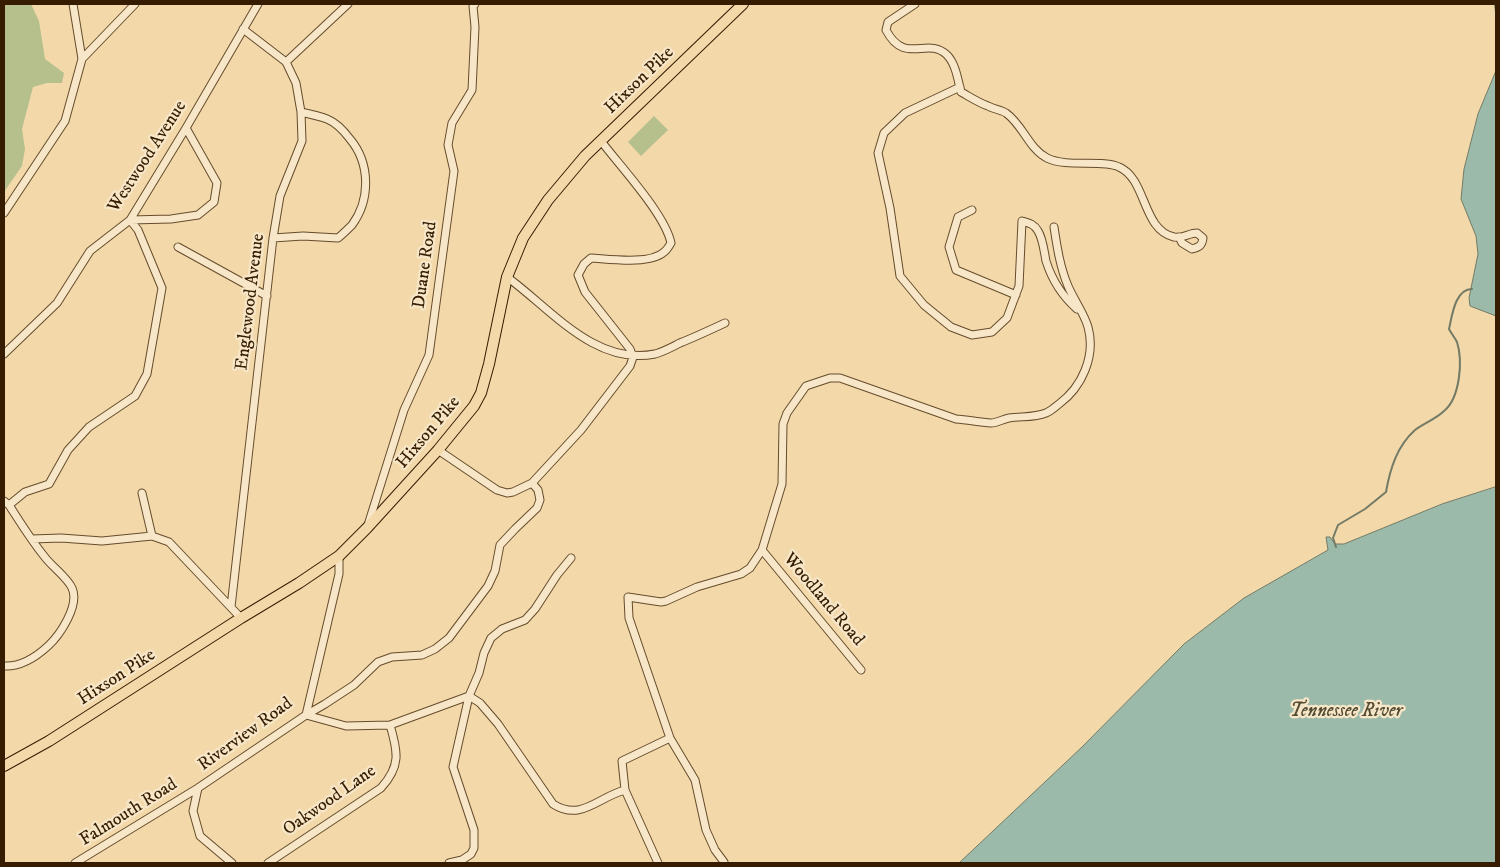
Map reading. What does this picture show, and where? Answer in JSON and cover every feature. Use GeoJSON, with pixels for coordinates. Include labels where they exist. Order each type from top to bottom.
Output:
{"type":"FeatureCollection","features":[{"type":"Feature","properties":{"kind":"main road","name":"Hixson Pike"},"geometry":{"type":"LineString","coordinates":[[4,766],[49,741],[299,583],[339,556],[367,528],[438,450],[474,406],[481,393],[489,364],[507,276],[523,238],[548,200],[567,175],[600,141],[743,4]]}},
{"type":"Feature","properties":{"kind":"street"},"geometry":{"type":"LineString","coordinates":[[4,213],[65,122],[82,59],[73,4]]}},
{"type":"Feature","properties":{"kind":"street"},"geometry":{"type":"LineString","coordinates":[[82,59],[135,4]]}},
{"type":"Feature","properties":{"kind":"street","name":"Westwood Avenue"},"geometry":{"type":"LineString","coordinates":[[4,354],[57,302],[90,251],[130,220],[258,4]]}},
{"type":"Feature","properties":{"kind":"street"},"geometry":{"type":"LineString","coordinates":[[286,62],[348,4]]}},
{"type":"Feature","properties":{"kind":"street","name":"Duane Road"},"geometry":{"type":"LineString","coordinates":[[367,528],[404,410],[429,356],[454,171],[448,145],[452,123],[472,90],[475,27],[473,6],[475,4]]}},
{"type":"Feature","properties":{"kind":"street"},"geometry":{"type":"LineString","coordinates":[[915,4],[888,22],[886,30],[897,46],[909,50],[938,49],[948,56],[954,67],[961,92],[986,106],[1006,113],[1021,128],[1038,152],[1049,159],[1082,164],[1119,166],[1134,181],[1155,223],[1173,237],[1179,237]]}},
{"type":"Feature","properties":{"kind":"street","name":"Englewood Avenue"},"geometry":{"type":"LineString","coordinates":[[231,606],[273,238],[280,196],[302,141],[301,112],[296,83],[286,62],[243,29]]}},
{"type":"Feature","properties":{"kind":"street"},"geometry":{"type":"LineString","coordinates":[[960,87],[905,113],[884,133],[878,153],[890,208],[900,276],[924,305],[951,327],[972,335],[992,332],[1007,318],[1019,286],[1022,221],[1030,223],[1039,232],[1048,266],[1056,285],[1064,297],[1081,313]]}},
{"type":"Feature","properties":{"kind":"street"},"geometry":{"type":"LineString","coordinates":[[273,238],[302,236],[338,238],[351,226],[359,214],[366,194],[364,164],[358,148],[340,127],[328,119],[301,112]]}},
{"type":"Feature","properties":{"kind":"street"},"geometry":{"type":"LineString","coordinates":[[130,220],[198,216],[214,202],[217,183],[186,128]]}},
{"type":"Feature","properties":{"kind":"street"},"geometry":{"type":"LineString","coordinates":[[438,450],[497,490],[507,493],[513,492],[532,483],[581,430],[630,366],[633,357],[630,349],[585,292],[578,276],[584,264],[591,258],[634,260],[653,257],[664,253],[671,243],[669,233],[655,211],[600,141]]}},
{"type":"Feature","properties":{"kind":"street"},"geometry":{"type":"LineString","coordinates":[[972,210],[958,217],[949,247],[956,270],[1016,295]]}},
{"type":"Feature","properties":{"kind":"street"},"geometry":{"type":"LineString","coordinates":[[4,666],[16,666],[33,659],[42,652],[64,626],[71,610],[73,598],[72,588],[44,556],[6,503],[25,492],[49,484],[68,450],[89,427],[135,396],[147,374],[162,288],[138,230],[130,220]]}},
{"type":"Feature","properties":{"kind":"street"},"geometry":{"type":"LineString","coordinates":[[724,862],[715,850],[706,830],[695,780],[670,738],[629,618],[628,597],[660,602],[666,601],[697,587],[741,574],[750,568],[762,550],[782,484],[783,424],[792,404],[806,386],[814,382],[830,378],[840,378],[956,419],[992,423],[1009,418],[1047,413],[1065,400],[1077,386],[1088,364],[1091,342],[1088,325],[1061,268],[1054,227]]}},
{"type":"Feature","properties":{"kind":"street"},"geometry":{"type":"LineString","coordinates":[[178,247],[267,296]]}},
{"type":"Feature","properties":{"kind":"street"},"geometry":{"type":"LineString","coordinates":[[507,276],[564,324],[590,342],[606,350],[633,357],[657,353],[725,323]]}},
{"type":"Feature","properties":{"kind":"street"},"geometry":{"type":"LineString","coordinates":[[306,715],[354,685],[378,662],[385,658],[422,655],[435,649],[449,638],[488,586],[495,571],[500,546],[537,508],[540,500],[538,490],[532,483]]}},
{"type":"Feature","properties":{"kind":"street"},"geometry":{"type":"LineString","coordinates":[[142,493],[152,536]]}},
{"type":"Feature","properties":{"kind":"street"},"geometry":{"type":"LineString","coordinates":[[32,539],[61,538],[102,542],[152,536],[169,542],[241,618]]}},
{"type":"Feature","properties":{"kind":"street","name":"Woodland Road"},"geometry":{"type":"LineString","coordinates":[[762,550],[861,670]]}},
{"type":"Feature","properties":{"kind":"street","name":"Riverview Road"},"geometry":{"type":"LineString","coordinates":[[232,863],[200,836],[193,811],[198,788],[306,715],[339,574],[339,556]]}},
{"type":"Feature","properties":{"kind":"street"},"geometry":{"type":"LineString","coordinates":[[449,863],[462,860],[471,854],[474,848],[474,830],[453,767],[469,696],[491,638],[502,629],[525,620],[571,558]]}},
{"type":"Feature","properties":{"kind":"street"},"geometry":{"type":"LineString","coordinates":[[306,715],[346,726],[390,725],[469,696]]}},
{"type":"Feature","properties":{"kind":"street"},"geometry":{"type":"LineString","coordinates":[[469,696],[480,703],[498,724],[553,804],[563,810],[574,811],[587,807],[616,792],[625,790]]}},
{"type":"Feature","properties":{"kind":"street","name":"Oakwood Lane"},"geometry":{"type":"LineString","coordinates":[[268,863],[380,788],[391,777],[395,766],[397,747],[390,725]]}},
{"type":"Feature","properties":{"kind":"street"},"geometry":{"type":"LineString","coordinates":[[658,863],[625,790],[622,761],[670,738]]}},
{"type":"Feature","properties":{"kind":"street","name":"Falmouth Road"},"geometry":{"type":"LineString","coordinates":[[76,863],[198,788]]}},
{"type":"Feature","properties":{"kind":"green space"},"geometry":{"type":"Polygon","coordinates":[[[4,4],[31,4],[39,21],[45,59],[64,73],[62,83],[47,83],[33,87],[22,129],[25,149],[22,166],[4,192],[4,4]]]}},
{"type":"Feature","properties":{"kind":"green space"},"geometry":{"type":"Polygon","coordinates":[[[654,116],[668,130],[641,156],[628,142],[654,116]]]}},
{"type":"Feature","properties":{"kind":"water"},"geometry":{"type":"Polygon","coordinates":[[[1496,71],[1496,316],[1470,306],[1469,298],[1478,254],[1476,236],[1461,199],[1464,169],[1478,114],[1496,71]]]}},
{"type":"Feature","properties":{"kind":"water","name":"Tennessee River"},"geometry":{"type":"Polygon","coordinates":[[[1496,487],[1496,863],[959,863],[1082,747],[1184,644],[1244,598],[1328,550],[1326,537],[1330,537],[1335,544],[1344,544],[1442,504],[1496,487]]]}},
{"type":"Feature","properties":{"kind":"waterway"},"geometry":{"type":"LineString","coordinates":[[1495,4],[1496,12]]}},
{"type":"Feature","properties":{"kind":"waterway"},"geometry":{"type":"LineString","coordinates":[[1336,547],[1333,538],[1338,525],[1365,509],[1386,492],[1392,466],[1403,443],[1415,430],[1444,411],[1454,397],[1459,379],[1460,359],[1457,342],[1449,329],[1458,298],[1466,290],[1472,289]]}}]}
